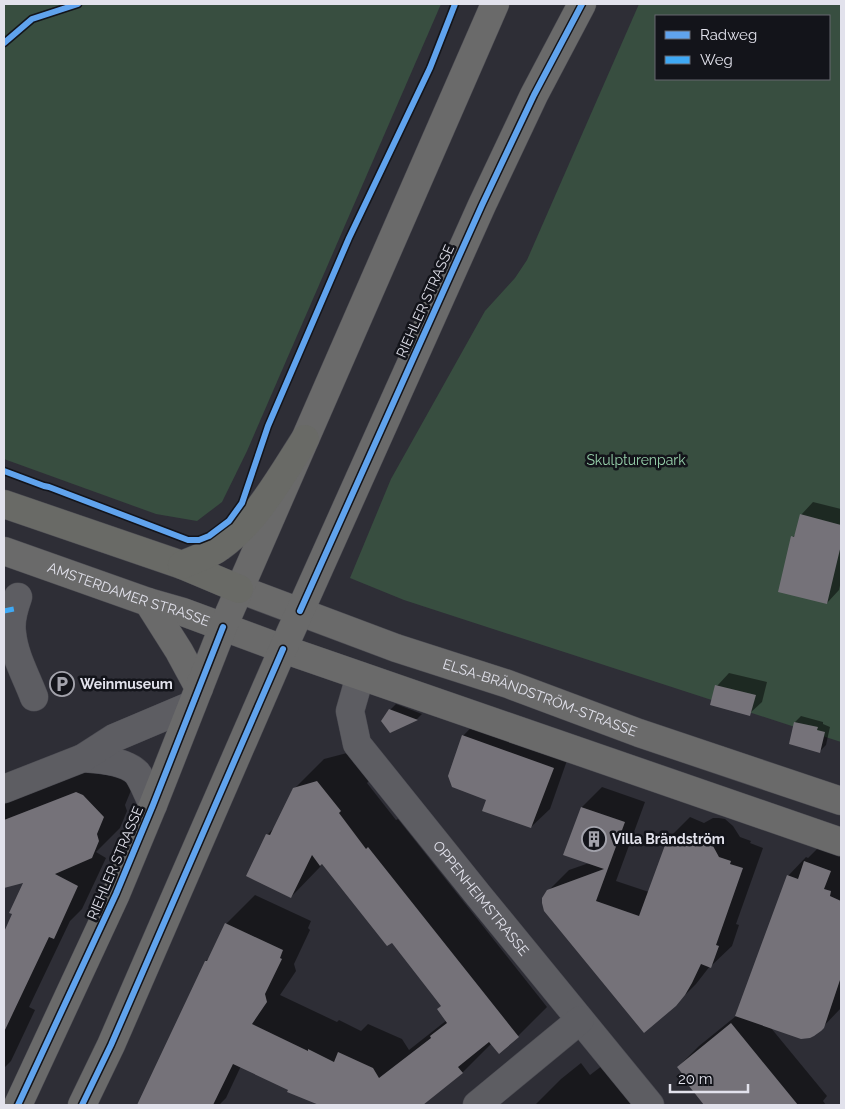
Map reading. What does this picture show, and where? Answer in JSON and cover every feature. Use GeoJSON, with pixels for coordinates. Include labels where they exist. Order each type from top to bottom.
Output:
{"type":"FeatureCollection","features":[{"type":"Feature","properties":{"kind":"highway"},"geometry":{"type":"LineString","coordinates":[[182,565],[219,548],[241,529],[263,502],[305,439]]}},
{"type":"Feature","properties":{"kind":"highway"},"geometry":{"type":"LineString","coordinates":[[4,504],[182,565],[240,589]]}},
{"type":"Feature","properties":{"kind":"main road","name":"RIEHLER STRASSE"},"geometry":{"type":"LineString","coordinates":[[18,1105],[116,894],[223,626],[495,4]]}},
{"type":"Feature","properties":{"kind":"main road","name":"RIEHLER STRASSE"},"geometry":{"type":"LineString","coordinates":[[82,1105],[283,649],[482,205],[534,95],[582,4]]}},
{"type":"Feature","properties":{"kind":"main road","name":"AMSTERDAMER STRASSE"},"geometry":{"type":"LineString","coordinates":[[4,550],[148,602],[223,626],[283,649]]}},
{"type":"Feature","properties":{"kind":"main road","name":"ELSA-BRÄNDSTRÖM-STRASSE"},"geometry":{"type":"LineString","coordinates":[[240,589],[396,648],[508,684],[615,724],[841,800]]}},
{"type":"Feature","properties":{"kind":"main road"},"geometry":{"type":"LineString","coordinates":[[148,602],[179,651],[195,696]]}},
{"type":"Feature","properties":{"kind":"main road"},"geometry":{"type":"LineString","coordinates":[[283,649],[841,842]]}},
{"type":"Feature","properties":{"kind":"street"},"geometry":{"type":"LineString","coordinates":[[18,597],[14,609],[12,632],[17,654],[34,697]]}},
{"type":"Feature","properties":{"kind":"street","name":"OPPENHEIMSTRASSE"},"geometry":{"type":"LineString","coordinates":[[360,676],[350,711],[357,744],[650,1105]]}},
{"type":"Feature","properties":{"kind":"street"},"geometry":{"type":"LineString","coordinates":[[4,789],[83,758],[114,738],[195,696]]}},
{"type":"Feature","properties":{"kind":"street"},"geometry":{"type":"LineString","coordinates":[[83,758],[106,759],[128,767],[136,773],[153,805]]}},
{"type":"Feature","properties":{"kind":"street"},"geometry":{"type":"LineString","coordinates":[[477,1105],[580,1020]]}},
{"type":"Feature","properties":{"kind":"green space"},"geometry":{"type":"Polygon","coordinates":[[[4,4],[441,4],[247,451],[222,502],[197,521],[156,514],[4,459],[4,4]]]}},
{"type":"Feature","properties":{"kind":"green space","name":"Skulpturenpark"},"geometry":{"type":"Polygon","coordinates":[[[639,4],[841,4],[841,742],[404,600],[350,578],[391,479],[485,311],[515,278],[527,260],[639,4]]]}},
{"type":"Feature","properties":{"kind":"building"},"geometry":{"type":"Polygon","coordinates":[[[800,514],[841,525],[841,545],[827,604],[778,592],[791,536],[794,537],[800,514]]]}},
{"type":"Feature","properties":{"kind":"building"},"geometry":{"type":"Polygon","coordinates":[[[715,685],[756,695],[750,716],[710,705],[715,685]]]}},
{"type":"Feature","properties":{"kind":"building"},"geometry":{"type":"Polygon","coordinates":[[[389,709],[418,720],[390,733],[381,721],[389,709]]]}},
{"type":"Feature","properties":{"kind":"building"},"geometry":{"type":"Polygon","coordinates":[[[794,722],[818,727],[817,730],[825,732],[820,753],[789,744],[794,722]]]}},
{"type":"Feature","properties":{"kind":"building"},"geometry":{"type":"Polygon","coordinates":[[[462,735],[554,768],[531,828],[482,811],[486,800],[452,787],[448,776],[462,735]]]}},
{"type":"Feature","properties":{"kind":"building"},"geometry":{"type":"Polygon","coordinates":[[[317,781],[341,811],[339,813],[366,849],[368,847],[519,1037],[499,1054],[489,1042],[458,1067],[463,1073],[423,1105],[319,1105],[287,1092],[288,1090],[233,1064],[213,1105],[137,1105],[225,923],[283,950],[280,958],[282,959],[265,994],[267,1002],[252,1024],[308,1051],[308,1049],[334,1062],[338,1052],[373,1068],[379,1078],[431,1038],[430,1036],[447,1023],[437,1009],[441,1006],[392,943],[387,946],[322,864],[320,866],[312,855],[291,898],[246,876],[266,834],[270,835],[293,788],[317,781]]]}},
{"type":"Feature","properties":{"kind":"building"},"geometry":{"type":"Polygon","coordinates":[[[76,792],[83,795],[104,817],[97,834],[99,841],[92,858],[55,874],[78,886],[54,939],[49,937],[4,1032],[4,932],[12,914],[9,913],[23,883],[4,888],[4,820],[76,792]]]}},
{"type":"Feature","properties":{"kind":"building"},"geometry":{"type":"Polygon","coordinates":[[[581,807],[625,822],[596,901],[639,916],[668,837],[683,843],[691,839],[704,839],[713,846],[719,857],[731,861],[730,864],[743,868],[716,945],[719,946],[711,968],[701,964],[685,995],[676,1006],[644,1033],[544,911],[542,898],[547,890],[604,869],[563,855],[581,807]]]}},
{"type":"Feature","properties":{"kind":"building"},"geometry":{"type":"Polygon","coordinates":[[[804,861],[831,871],[824,889],[831,891],[830,896],[841,901],[841,977],[824,1028],[810,1038],[801,1039],[735,1016],[787,875],[798,879],[804,861]]]}},
{"type":"Feature","properties":{"kind":"building"},"geometry":{"type":"Polygon","coordinates":[[[731,1023],[798,1105],[704,1105],[677,1067],[731,1023]]]}},
{"type":"Feature","properties":{"kind":"marked path"},"geometry":{"type":"LineString","coordinates":[[4,611],[14,609]]}},
{"type":"Feature","properties":{"kind":"cycle path"},"geometry":{"type":"LineString","coordinates":[[4,43],[32,19],[78,4]]}},
{"type":"Feature","properties":{"kind":"cycle path"},"geometry":{"type":"LineString","coordinates":[[4,471],[188,540],[199,540],[209,536],[229,521],[242,503],[268,426],[349,238],[430,68],[455,4]]}},
{"type":"Feature","properties":{"kind":"cycle path"},"geometry":{"type":"LineString","coordinates":[[300,611],[482,205],[534,95],[582,4]]}},
{"type":"Feature","properties":{"kind":"cycle path"},"geometry":{"type":"LineString","coordinates":[[18,1105],[116,894],[223,627]]}},
{"type":"Feature","properties":{"kind":"cycle path"},"geometry":{"type":"LineString","coordinates":[[82,1105],[111,1045],[283,649]]}},
{"type":"Feature","properties":{"kind":"place","name":"Weinmuseum"},"geometry":{"type":"Point","coordinates":[62,684]}},
{"type":"Feature","properties":{"kind":"place","name":"Villa Brändström"},"geometry":{"type":"Point","coordinates":[594,839]}}]}
